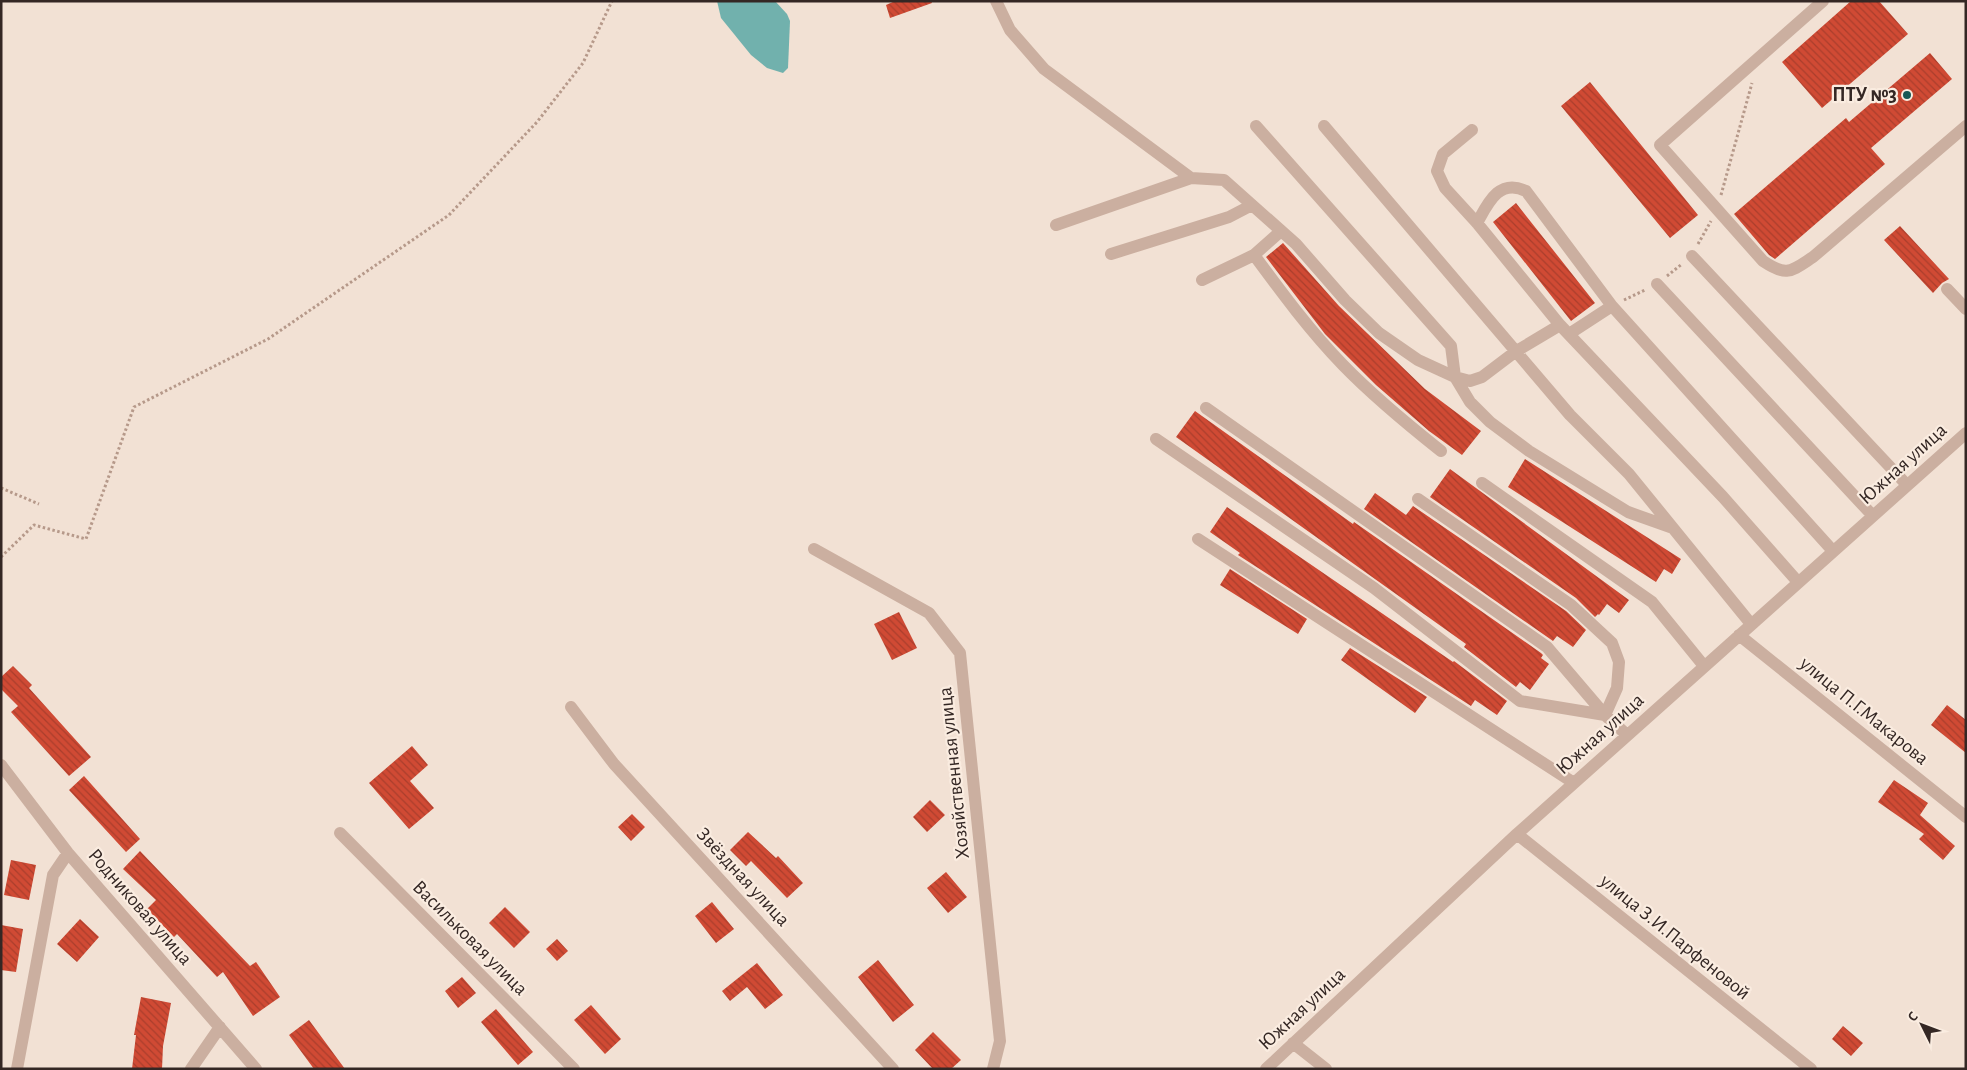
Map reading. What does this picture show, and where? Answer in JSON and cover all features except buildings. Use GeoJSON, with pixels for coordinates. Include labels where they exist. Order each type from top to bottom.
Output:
{"type":"FeatureCollection","features":[{"type":"Feature","properties":{"kind":"street"},"geometry":{"type":"LineString","coordinates":[[996,1],[1010,30],[1044,69],[1191,178]]}},
{"type":"Feature","properties":{"kind":"street"},"geometry":{"type":"LineString","coordinates":[[1823,1],[1660,145],[1763,261],[1778,271],[1792,271],[1813,257],[1966,126]]}},
{"type":"Feature","properties":{"kind":"street"},"geometry":{"type":"LineString","coordinates":[[1256,126],[1451,346],[1455,377],[1470,402],[1490,422],[1529,451],[1628,512],[1673,528]]}},
{"type":"Feature","properties":{"kind":"street"},"geometry":{"type":"LineString","coordinates":[[1324,126],[1515,352],[1570,414],[1629,474],[1751,624]]}},
{"type":"Feature","properties":{"kind":"street"},"geometry":{"type":"LineString","coordinates":[[1472,130],[1443,154],[1438,172],[1445,188],[1477,223],[1560,325],[1723,497],[1798,582]]}},
{"type":"Feature","properties":{"kind":"street"},"geometry":{"type":"LineString","coordinates":[[1056,225],[1191,178],[1224,180],[1296,244],[1345,300],[1379,332],[1418,360],[1455,377],[1470,381],[1482,377],[1515,352],[1560,325]]}},
{"type":"Feature","properties":{"kind":"street"},"geometry":{"type":"LineString","coordinates":[[1477,223],[1491,198],[1504,188],[1517,187],[1526,192],[1612,306],[1833,551]]}},
{"type":"Feature","properties":{"kind":"street"},"geometry":{"type":"LineString","coordinates":[[1112,254],[1229,217],[1252,205]]}},
{"type":"Feature","properties":{"kind":"street"},"geometry":{"type":"LineString","coordinates":[[1202,280],[1254,255],[1281,231]]}},
{"type":"Feature","properties":{"kind":"street"},"geometry":{"type":"LineString","coordinates":[[1254,255],[1291,304],[1343,365],[1390,409],[1440,451]]}},
{"type":"Feature","properties":{"kind":"street"},"geometry":{"type":"LineString","coordinates":[[1692,256],[1906,485]]}},
{"type":"Feature","properties":{"kind":"street"},"geometry":{"type":"LineString","coordinates":[[1657,284],[1873,516]]}},
{"type":"Feature","properties":{"kind":"street"},"geometry":{"type":"LineString","coordinates":[[1947,289],[1966,309]]}},
{"type":"Feature","properties":{"kind":"street"},"geometry":{"type":"LineString","coordinates":[[1569,334],[1612,306]]}},
{"type":"Feature","properties":{"kind":"street"},"geometry":{"type":"LineString","coordinates":[[1206,408],[1547,647],[1605,715],[1627,735]]}},
{"type":"Feature","properties":{"kind":"street","name":"Южная улица"},"geometry":{"type":"LineString","coordinates":[[1266,1069],[1517,834],[1966,433]]}},
{"type":"Feature","properties":{"kind":"street"},"geometry":{"type":"LineString","coordinates":[[1156,439],[1374,588],[1520,701],[1605,715]]}},
{"type":"Feature","properties":{"kind":"street"},"geometry":{"type":"LineString","coordinates":[[1482,483],[1652,602],[1704,666]]}},
{"type":"Feature","properties":{"kind":"street"},"geometry":{"type":"LineString","coordinates":[[1418,499],[1570,605],[1612,643],[1619,662],[1617,688],[1605,715]]}},
{"type":"Feature","properties":{"kind":"street"},"geometry":{"type":"LineString","coordinates":[[1198,539],[1574,783]]}},
{"type":"Feature","properties":{"kind":"street","name":"Хозяйственная улица"},"geometry":{"type":"LineString","coordinates":[[814,549],[929,613],[960,653],[1000,1042],[993,1069]]}},
{"type":"Feature","properties":{"kind":"street","name":"улица П.Г.Макарова"},"geometry":{"type":"LineString","coordinates":[[1739,635],[1966,817]]}},
{"type":"Feature","properties":{"kind":"street","name":"Звёздная улица"},"geometry":{"type":"LineString","coordinates":[[570,707],[614,764],[893,1069]]}},
{"type":"Feature","properties":{"kind":"street","name":"Родниковая улица"},"geometry":{"type":"LineString","coordinates":[[1,765],[68,852],[256,1069]]}},
{"type":"Feature","properties":{"kind":"street","name":"Васильковая улица"},"geometry":{"type":"LineString","coordinates":[[340,833],[574,1069]]}},
{"type":"Feature","properties":{"kind":"street","name":"улица З.И.Парфеновой"},"geometry":{"type":"LineString","coordinates":[[1517,834],[1811,1069]]}},
{"type":"Feature","properties":{"kind":"street"},"geometry":{"type":"LineString","coordinates":[[17,1069],[53,875],[68,852]]}},
{"type":"Feature","properties":{"kind":"street"},"geometry":{"type":"LineString","coordinates":[[191,1069],[220,1027]]}},
{"type":"Feature","properties":{"kind":"street"},"geometry":{"type":"LineString","coordinates":[[1293,1043],[1326,1069]]}},
{"type":"Feature","properties":{"kind":"path"},"geometry":{"type":"LineString","coordinates":[[1,557],[34,525],[86,539],[134,407],[268,339],[449,215],[537,122],[577,71],[612,1]]}},
{"type":"Feature","properties":{"kind":"path"},"geometry":{"type":"LineString","coordinates":[[1,488],[38,504]]}},
{"type":"Feature","properties":{"kind":"water"},"geometry":{"type":"Polygon","coordinates":[[[717,1],[775,1],[787,14],[790,21],[788,68],[783,73],[767,68],[751,55],[721,18],[717,1]]]}},
{"type":"Feature","properties":{"kind":"place","name":"ПТУ №3"},"geometry":{"type":"Point","coordinates":[1907,95]}}]}
